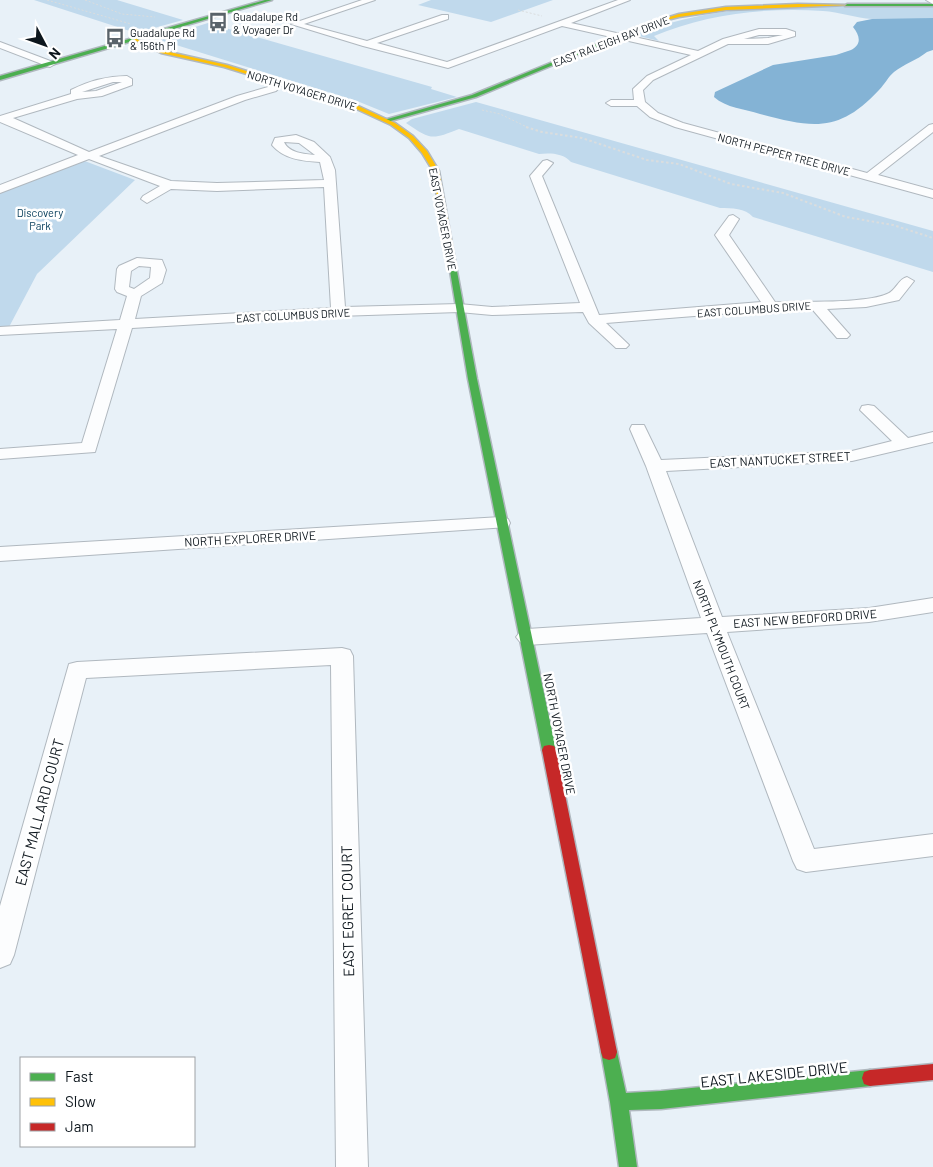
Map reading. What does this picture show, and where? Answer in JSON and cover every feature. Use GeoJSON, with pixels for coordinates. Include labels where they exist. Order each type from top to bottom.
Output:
{"type":"FeatureCollection","features":[{"type":"Feature","properties":{"kind":"street"},"geometry":{"type":"LineString","coordinates":[[0,78],[270,0]]}},
{"type":"Feature","properties":{"kind":"street"},"geometry":{"type":"LineString","coordinates":[[371,0],[295,24],[448,65],[626,0]]}},
{"type":"Feature","properties":{"kind":"street"},"geometry":{"type":"LineString","coordinates":[[930,0],[933,3]]}},
{"type":"Feature","properties":{"kind":"street","name":"EAST RALEIGH BAY DRIVE"},"geometry":{"type":"LineString","coordinates":[[387,120],[474,96],[656,22],[697,11],[789,2],[868,6],[933,3]]}},
{"type":"Feature","properties":{"kind":"street"},"geometry":{"type":"LineString","coordinates":[[366,44],[445,17]]}},
{"type":"Feature","properties":{"kind":"street"},"geometry":{"type":"LineString","coordinates":[[560,23],[700,54]]}},
{"type":"Feature","properties":{"kind":"street"},"geometry":{"type":"LineString","coordinates":[[611,103],[640,103],[638,90],[650,78],[726,42],[759,32],[786,32],[792,34],[786,38],[726,42]]}},
{"type":"Feature","properties":{"kind":"street"},"geometry":{"type":"LineString","coordinates":[[617,37],[627,44],[689,59]]}},
{"type":"Feature","properties":{"kind":"street","name":"NORTH VOYAGER DRIVE"},"geometry":{"type":"LineString","coordinates":[[136,39],[143,44],[190,59],[216,64],[350,104],[387,120]]}},
{"type":"Feature","properties":{"kind":"street"},"geometry":{"type":"LineString","coordinates":[[0,45],[50,64]]}},
{"type":"Feature","properties":{"kind":"street"},"geometry":{"type":"LineString","coordinates":[[0,189],[241,98],[272,89],[279,83]]}},
{"type":"Feature","properties":{"kind":"street"},"geometry":{"type":"LineString","coordinates":[[2,119],[76,96]]}},
{"type":"Feature","properties":{"kind":"street","name":"NORTH PEPPER TREE DRIVE"},"geometry":{"type":"LineString","coordinates":[[640,103],[654,115],[678,125],[933,194]]}},
{"type":"Feature","properties":{"kind":"street"},"geometry":{"type":"LineString","coordinates":[[2,119],[87,155],[169,185],[217,187],[330,183]]}},
{"type":"Feature","properties":{"kind":"street","name":"EAST VOYAGER DRIVE"},"geometry":{"type":"LineString","coordinates":[[387,120],[421,147],[432,160],[436,171],[459,308]]}},
{"type":"Feature","properties":{"kind":"street"},"geometry":{"type":"LineString","coordinates":[[869,177],[933,127]]}},
{"type":"Feature","properties":{"kind":"street"},"geometry":{"type":"LineString","coordinates":[[326,159],[329,170],[338,312]]}},
{"type":"Feature","properties":{"kind":"street"},"geometry":{"type":"LineString","coordinates":[[547,163],[536,176],[589,308],[621,345]]}},
{"type":"Feature","properties":{"kind":"street"},"geometry":{"type":"LineString","coordinates":[[147,199],[169,185]]}},
{"type":"Feature","properties":{"kind":"street"},"geometry":{"type":"LineString","coordinates":[[733,219],[722,235],[771,306]]}},
{"type":"Feature","properties":{"kind":"street","name":"EAST COLUMBUS DRIVE"},"geometry":{"type":"LineString","coordinates":[[0,331],[338,312],[459,308],[492,311],[866,303],[894,297],[907,281]]}},
{"type":"Feature","properties":{"kind":"street"},"geometry":{"type":"LineString","coordinates":[[0,454],[89,448],[135,294]]}},
{"type":"Feature","properties":{"kind":"street"},"geometry":{"type":"LineString","coordinates":[[816,305],[842,335]]}},
{"type":"Feature","properties":{"kind":"street","name":"NORTH VOYAGER DRIVE"},"geometry":{"type":"LineString","coordinates":[[459,308],[619,1102],[628,1167]]}},
{"type":"Feature","properties":{"kind":"street"},"geometry":{"type":"LineString","coordinates":[[868,410],[905,444]]}},
{"type":"Feature","properties":{"kind":"street","name":"NORTH PLYMOUTH COURT"},"geometry":{"type":"LineString","coordinates":[[638,429],[655,466],[806,861],[933,846]]}},
{"type":"Feature","properties":{"kind":"street","name":"EAST NANTUCKET STREET"},"geometry":{"type":"LineString","coordinates":[[655,466],[852,456],[933,437]]}},
{"type":"Feature","properties":{"kind":"street","name":"NORTH EXPLORER DRIVE"},"geometry":{"type":"LineString","coordinates":[[0,554],[501,523]]}},
{"type":"Feature","properties":{"kind":"street","name":"EAST NEW BEDFORD DRIVE"},"geometry":{"type":"LineString","coordinates":[[527,638],[870,615],[933,605]]}},
{"type":"Feature","properties":{"kind":"street","name":"EAST EGRET COURT"},"geometry":{"type":"LineString","coordinates":[[77,670],[342,656],[352,1167]]}},
{"type":"Feature","properties":{"kind":"street","name":"EAST MALLARD COURT"},"geometry":{"type":"LineString","coordinates":[[0,955],[77,670]]}},
{"type":"Feature","properties":{"kind":"street","name":"EAST LAKESIDE DRIVE"},"geometry":{"type":"LineString","coordinates":[[619,1102],[662,1100],[933,1072]]}},
{"type":"Feature","properties":{"kind":"path"},"geometry":{"type":"LineString","coordinates":[[47,0],[136,25]]}},
{"type":"Feature","properties":{"kind":"path"},"geometry":{"type":"LineString","coordinates":[[84,0],[122,14],[159,18]]}},
{"type":"Feature","properties":{"kind":"path"},"geometry":{"type":"LineString","coordinates":[[518,10],[550,18]]}},
{"type":"Feature","properties":{"kind":"path"},"geometry":{"type":"LineString","coordinates":[[477,109],[500,114],[524,126],[542,132],[582,138],[647,160],[679,164],[731,184],[783,193],[846,218],[893,225],[933,238]]}},
{"type":"Feature","properties":{"kind":"green space"},"geometry":{"type":"Polygon","coordinates":[[[34,0],[117,0],[183,20],[136,33],[34,0]]]}},
{"type":"Feature","properties":{"kind":"green space"},"geometry":{"type":"Polygon","coordinates":[[[431,0],[553,0],[491,22],[418,5],[431,0]]]}},
{"type":"Feature","properties":{"kind":"green space"},"geometry":{"type":"Polygon","coordinates":[[[777,7],[933,7],[933,18],[887,20],[823,11],[759,11],[716,17],[674,28],[654,36],[659,41],[635,35],[653,28],[705,15],[777,7]]]}},
{"type":"Feature","properties":{"kind":"green space"},"geometry":{"type":"Polygon","coordinates":[[[208,23],[432,87],[431,89],[457,97],[389,114],[357,101],[160,40],[163,37],[208,23]]]}},
{"type":"Feature","properties":{"kind":"green space"},"geometry":{"type":"Polygon","coordinates":[[[476,102],[933,231],[933,272],[753,217],[742,210],[720,208],[571,162],[560,155],[539,154],[459,129],[437,136],[426,135],[406,123],[412,119],[476,102]]]}},
{"type":"Feature","properties":{"kind":"green space","name":"Discovery Park"},"geometry":{"type":"Polygon","coordinates":[[[82,160],[135,180],[37,274],[9,327],[0,327],[0,192],[82,160]]]}},
{"type":"Feature","properties":{"kind":"water"},"geometry":{"type":"Polygon","coordinates":[[[933,18],[933,50],[894,72],[865,104],[838,120],[810,124],[795,122],[730,106],[714,97],[715,92],[773,65],[836,55],[855,48],[859,40],[853,27],[857,22],[872,19],[933,18]]]}},
{"type":"Feature","properties":{"kind":"traffic: fast"},"geometry":{"type":"LineString","coordinates":[[0,78],[270,0]]}},
{"type":"Feature","properties":{"kind":"traffic: fast"},"geometry":{"type":"LineString","coordinates":[[847,5],[933,5]]}},
{"type":"Feature","properties":{"kind":"traffic: fast"},"geometry":{"type":"LineString","coordinates":[[387,120],[474,96],[655,22]]}},
{"type":"Feature","properties":{"kind":"traffic: fast"},"geometry":{"type":"LineString","coordinates":[[450,255],[485,441],[549,750]]}},
{"type":"Feature","properties":{"kind":"traffic: fast"},"geometry":{"type":"LineString","coordinates":[[609,1052],[619,1102],[628,1167]]}},
{"type":"Feature","properties":{"kind":"traffic: fast"},"geometry":{"type":"LineString","coordinates":[[619,1102],[661,1100],[870,1078]]}},
{"type":"Feature","properties":{"kind":"traffic: slow"},"geometry":{"type":"LineString","coordinates":[[655,22],[702,11],[726,8],[774,5],[847,5]]}},
{"type":"Feature","properties":{"kind":"traffic: slow"},"geometry":{"type":"LineString","coordinates":[[136,39],[163,52],[225,66],[352,105],[393,124],[411,137],[425,152],[436,171],[450,255]]}},
{"type":"Feature","properties":{"kind":"traffic: jam"},"geometry":{"type":"LineString","coordinates":[[549,750],[609,1052]]}},
{"type":"Feature","properties":{"kind":"traffic: jam"},"geometry":{"type":"LineString","coordinates":[[870,1078],[933,1072]]}},
{"type":"Feature","properties":{"kind":"place","name":"Guadalupe Rd & Voyager Dr"},"geometry":{"type":"Point","coordinates":[218,22]}},
{"type":"Feature","properties":{"kind":"place","name":"Guadalupe Rd & 156th Pl"},"geometry":{"type":"Point","coordinates":[115,38]}}]}
